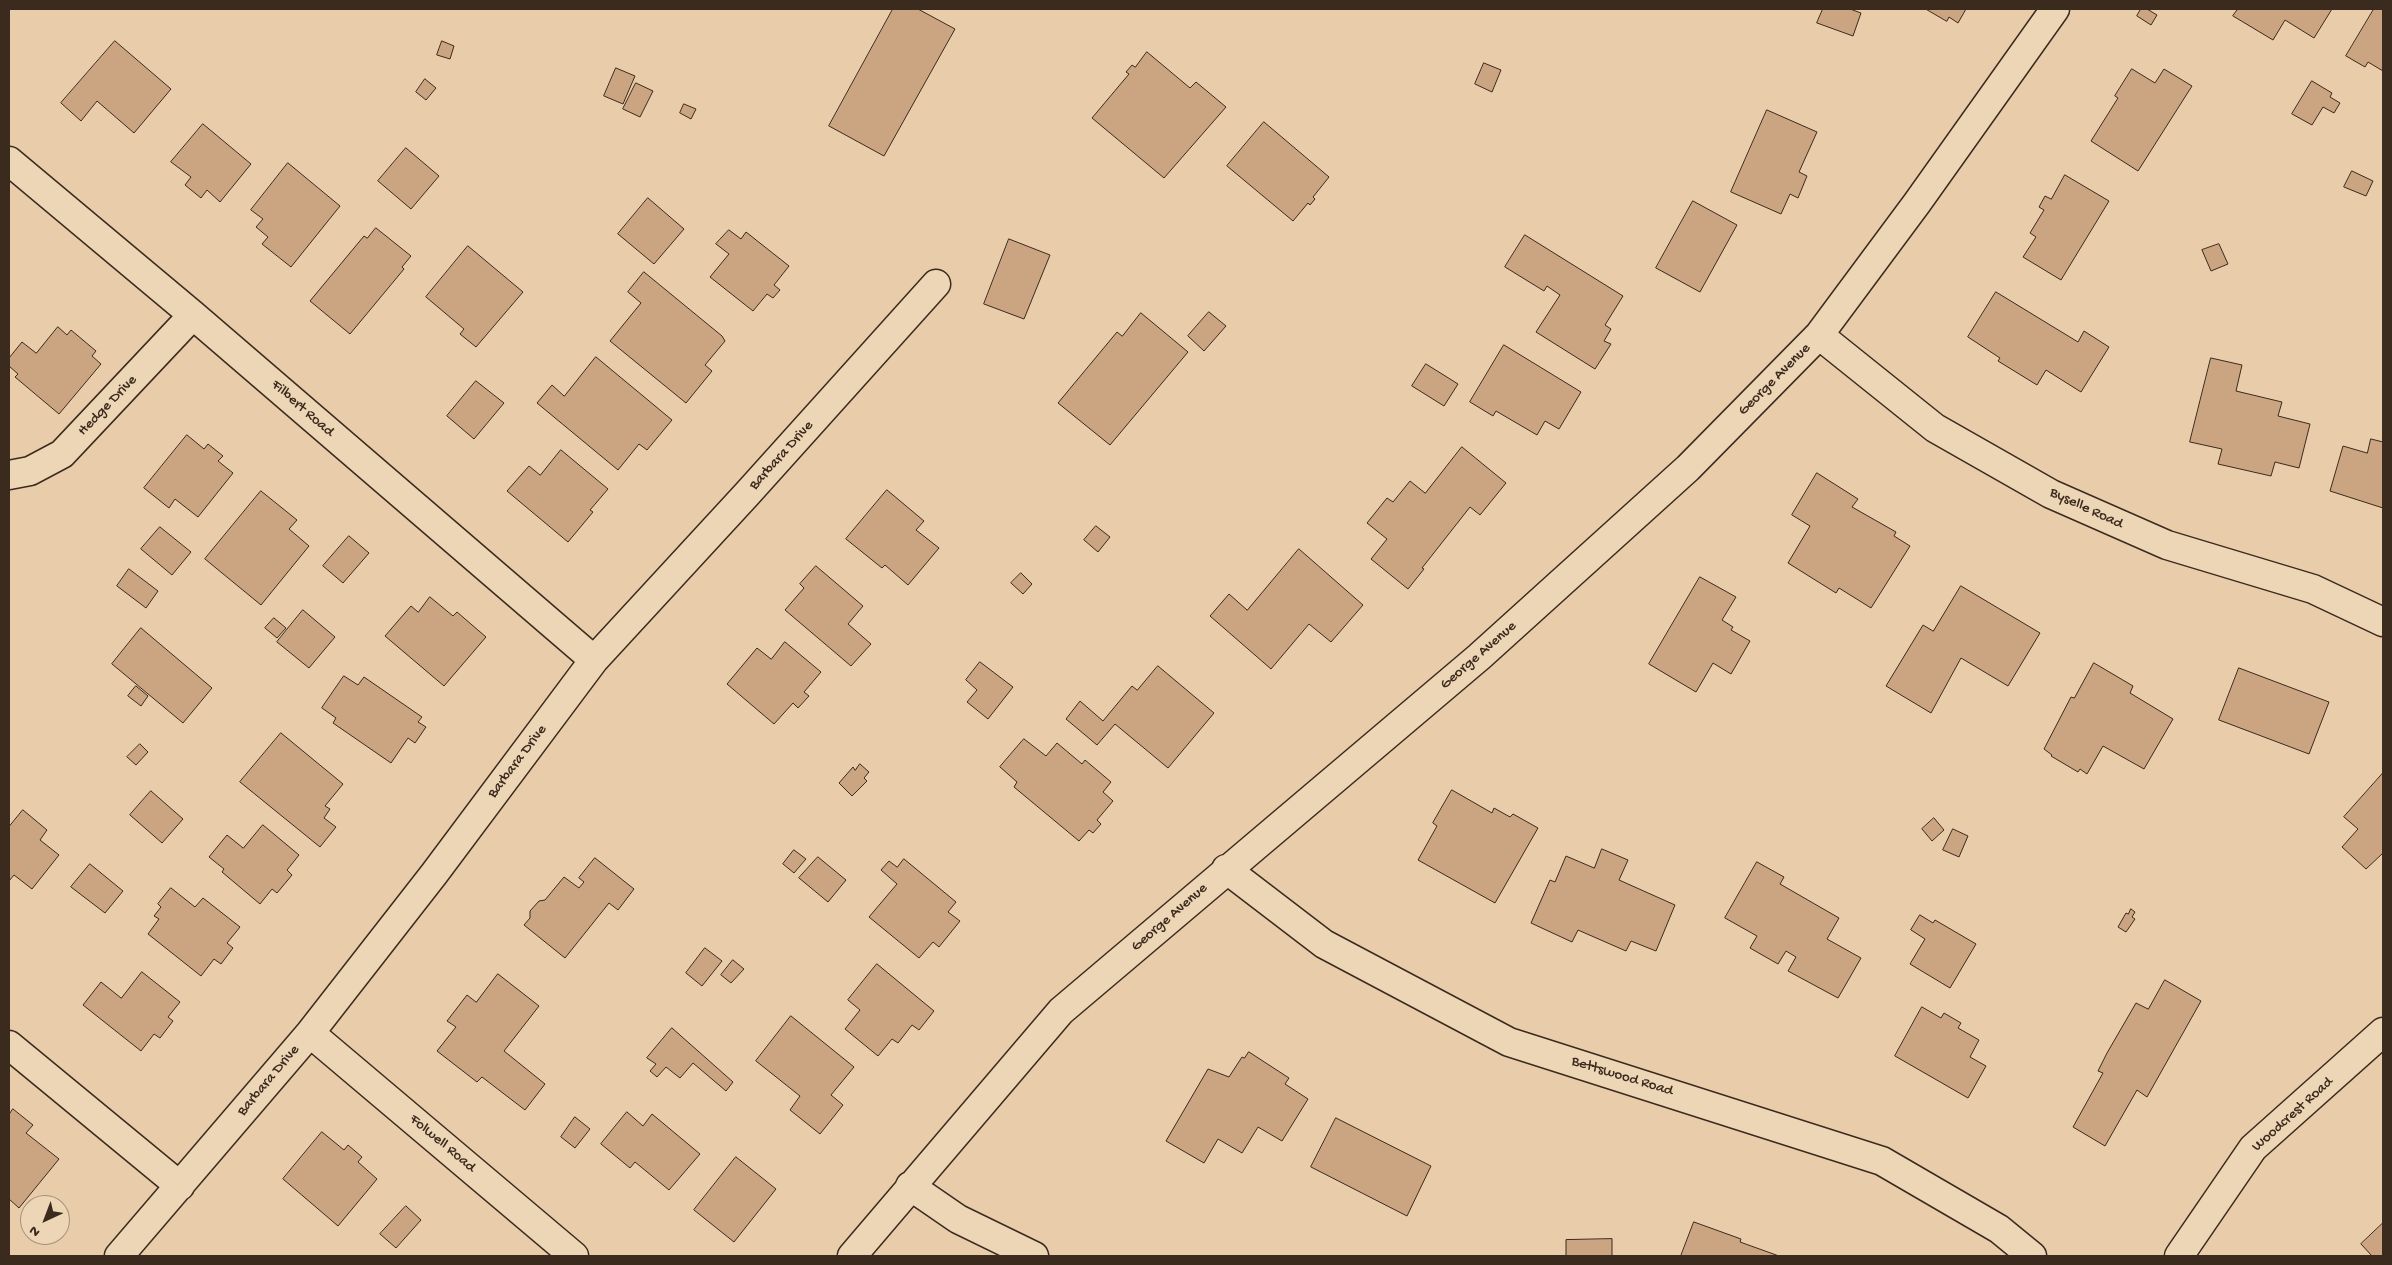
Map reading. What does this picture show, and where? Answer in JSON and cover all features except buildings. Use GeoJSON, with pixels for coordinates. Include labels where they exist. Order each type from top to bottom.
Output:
{"type":"FeatureCollection","features":[{"type":"Feature","properties":{"kind":"street","name":"George Avenue"},"geometry":{"type":"LineString","coordinates":[[852,1256],[1061,1011],[1226,869],[1479,657],[1688,468],[1819,335],[1917,203],[2055,9]]}},
{"type":"Feature","properties":{"kind":"street","name":"Filbert Road"},"geometry":{"type":"LineString","coordinates":[[9,161],[193,315],[594,660]]}},
{"type":"Feature","properties":{"kind":"street","name":"Barbara Drive"},"geometry":{"type":"LineString","coordinates":[[119,1256],[310,1033],[434,874],[594,660],[748,494],[936,284]]}},
{"type":"Feature","properties":{"kind":"street","name":"Hedge Drive"},"geometry":{"type":"LineString","coordinates":[[9,475],[30,471],[62,454],[193,315]]}},
{"type":"Feature","properties":{"kind":"street","name":"Byselle Road"},"geometry":{"type":"LineString","coordinates":[[1819,335],[1935,428],[2051,494],[2167,545],[2313,589],[2383,622]]}},
{"type":"Feature","properties":{"kind":"street","name":"Bettswood Road"},"geometry":{"type":"LineString","coordinates":[[1226,869],[1324,944],[1509,1042],[1882,1161],[1999,1229],[2032,1256]]}},
{"type":"Feature","properties":{"kind":"street","name":"Woodcrest Road"},"geometry":{"type":"LineString","coordinates":[[2179,1256],[2253,1148],[2383,1032]]}},
{"type":"Feature","properties":{"kind":"street","name":"Folwell Road"},"geometry":{"type":"LineString","coordinates":[[310,1033],[574,1256]]}},
{"type":"Feature","properties":{"kind":"street"},"geometry":{"type":"LineString","coordinates":[[9,1045],[180,1186]]}},
{"type":"Feature","properties":{"kind":"street"},"geometry":{"type":"LineString","coordinates":[[910,1186],[958,1219],[1034,1256]]}}]}
